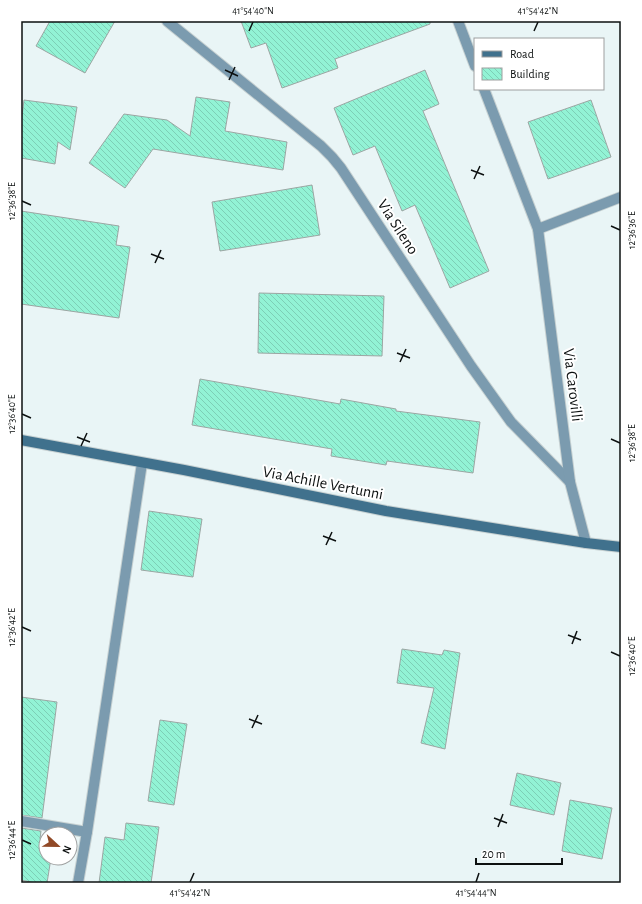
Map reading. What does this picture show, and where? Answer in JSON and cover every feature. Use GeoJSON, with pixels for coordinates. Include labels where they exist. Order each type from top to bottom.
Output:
{"type":"FeatureCollection","features":[{"type":"Feature","properties":{"kind":"street","name":"Via Sileno"},"geometry":{"type":"LineString","coordinates":[[167,21],[322,146],[332,156],[471,366],[511,422],[570,482]]}},
{"type":"Feature","properties":{"kind":"street"},"geometry":{"type":"LineString","coordinates":[[458,21],[474,63]]}},
{"type":"Feature","properties":{"kind":"street","name":"Via Carovilli"},"geometry":{"type":"LineString","coordinates":[[484,90],[538,230],[570,482],[586,543]]}},
{"type":"Feature","properties":{"kind":"street"},"geometry":{"type":"LineString","coordinates":[[538,230],[621,197]]}},
{"type":"Feature","properties":{"kind":"street","name":"Via Achille Vertunni"},"geometry":{"type":"LineString","coordinates":[[21,440],[142,462],[386,511],[586,543],[621,546]]}},
{"type":"Feature","properties":{"kind":"street"},"geometry":{"type":"LineString","coordinates":[[78,883],[87,832],[142,462]]}},
{"type":"Feature","properties":{"kind":"street"},"geometry":{"type":"LineString","coordinates":[[21,821],[87,832]]}},
{"type":"Feature","properties":{"kind":"building"},"geometry":{"type":"Polygon","coordinates":[[[50,21],[115,21],[85,73],[36,46],[50,21]]]}},
{"type":"Feature","properties":{"kind":"building"},"geometry":{"type":"Polygon","coordinates":[[[241,21],[430,21],[430,24],[335,59],[338,68],[282,88],[266,43],[251,48],[241,21]]]}},
{"type":"Feature","properties":{"kind":"building"},"geometry":{"type":"Polygon","coordinates":[[[425,70],[439,104],[423,111],[489,271],[450,288],[415,205],[402,211],[375,146],[353,155],[334,108],[425,70]]]}},
{"type":"Feature","properties":{"kind":"building"},"geometry":{"type":"Polygon","coordinates":[[[196,97],[230,102],[225,131],[287,142],[283,170],[153,149],[125,188],[89,163],[124,114],[167,120],[190,136],[196,97]]]}},
{"type":"Feature","properties":{"kind":"building"},"geometry":{"type":"Polygon","coordinates":[[[24,100],[77,107],[70,150],[58,142],[55,164],[21,158],[21,124],[24,100]]]}},
{"type":"Feature","properties":{"kind":"building"},"geometry":{"type":"Polygon","coordinates":[[[591,100],[611,157],[548,179],[528,122],[591,100]]]}},
{"type":"Feature","properties":{"kind":"building"},"geometry":{"type":"Polygon","coordinates":[[[312,185],[320,235],[220,251],[212,202],[312,185]]]}},
{"type":"Feature","properties":{"kind":"building"},"geometry":{"type":"Polygon","coordinates":[[[21,211],[119,226],[116,245],[130,247],[119,318],[21,304],[21,211]]]}},
{"type":"Feature","properties":{"kind":"building"},"geometry":{"type":"Polygon","coordinates":[[[259,293],[384,296],[382,356],[258,353],[259,293]]]}},
{"type":"Feature","properties":{"kind":"building"},"geometry":{"type":"Polygon","coordinates":[[[200,379],[340,404],[341,399],[396,409],[396,411],[480,422],[473,473],[387,461],[386,465],[331,456],[332,449],[192,425],[200,379]]]}},
{"type":"Feature","properties":{"kind":"building"},"geometry":{"type":"Polygon","coordinates":[[[149,511],[202,519],[193,577],[141,570],[149,511]]]}},
{"type":"Feature","properties":{"kind":"building"},"geometry":{"type":"Polygon","coordinates":[[[402,649],[442,655],[444,650],[460,653],[445,749],[421,743],[434,688],[397,683],[402,649]]]}},
{"type":"Feature","properties":{"kind":"building"},"geometry":{"type":"Polygon","coordinates":[[[21,697],[57,702],[42,818],[21,815],[21,697]]]}},
{"type":"Feature","properties":{"kind":"building"},"geometry":{"type":"Polygon","coordinates":[[[160,720],[187,724],[174,805],[148,801],[160,720]]]}},
{"type":"Feature","properties":{"kind":"building"},"geometry":{"type":"Polygon","coordinates":[[[517,773],[561,783],[554,815],[510,805],[517,773]]]}},
{"type":"Feature","properties":{"kind":"building"},"geometry":{"type":"Polygon","coordinates":[[[570,800],[612,808],[602,859],[562,851],[570,800]]]}},
{"type":"Feature","properties":{"kind":"building"},"geometry":{"type":"Polygon","coordinates":[[[126,823],[159,827],[151,883],[99,883],[105,837],[124,840],[126,823]]]}},
{"type":"Feature","properties":{"kind":"building"},"geometry":{"type":"Polygon","coordinates":[[[21,828],[38,831],[38,866],[50,866],[47,883],[36,883],[21,880],[21,828]]]}}]}
